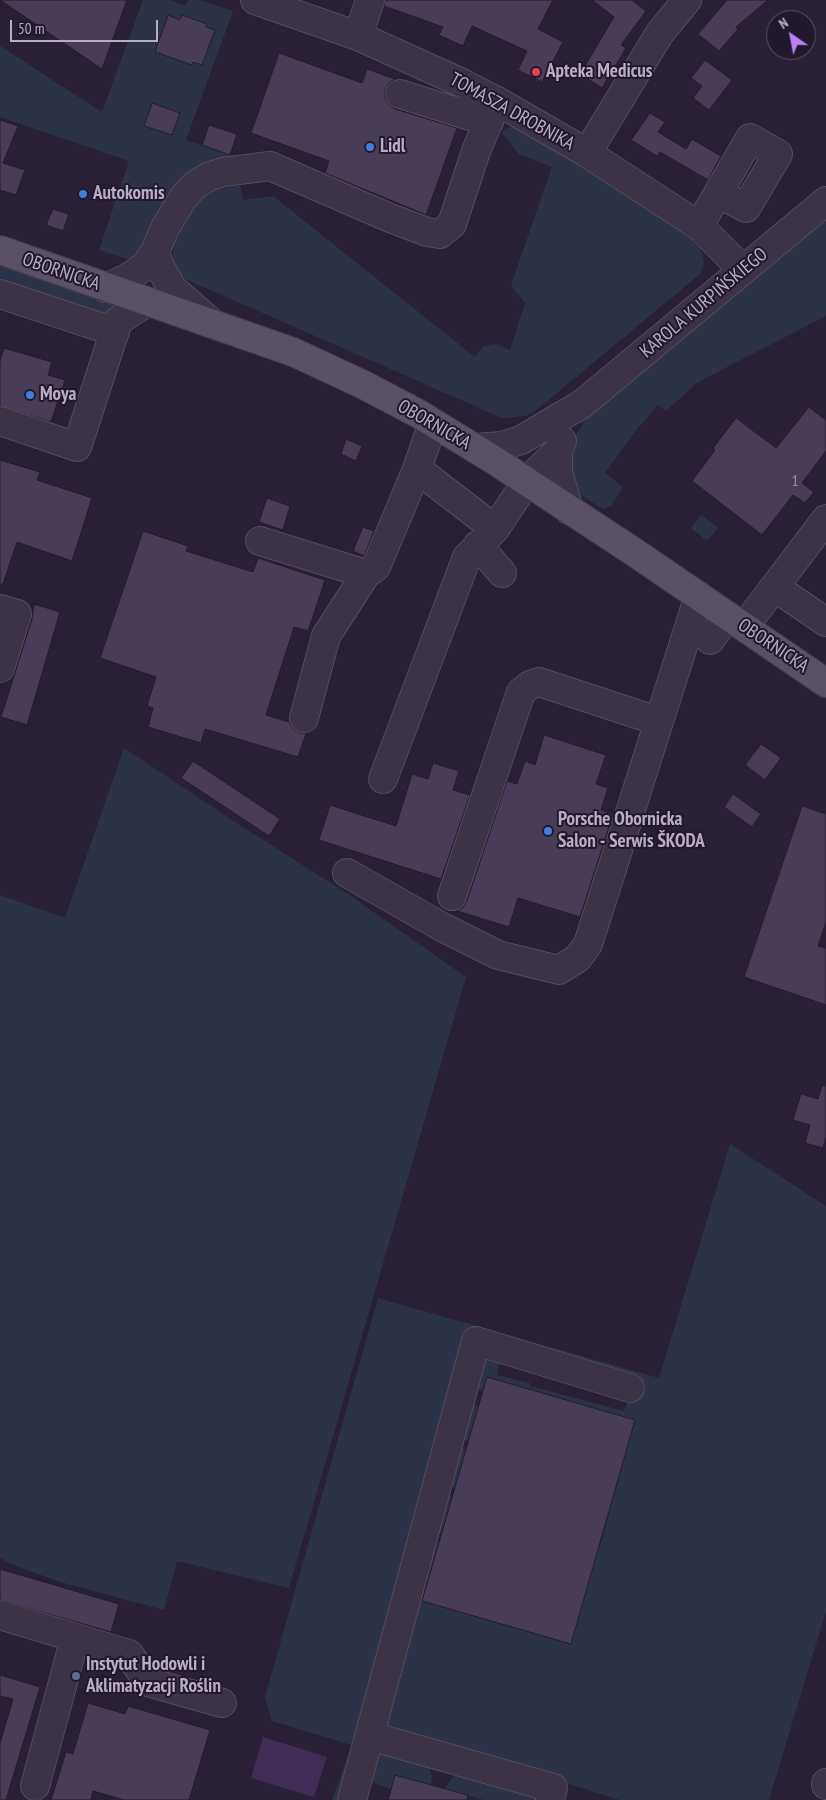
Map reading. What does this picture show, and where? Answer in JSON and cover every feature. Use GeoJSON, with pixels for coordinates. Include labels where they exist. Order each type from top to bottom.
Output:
{"type":"FeatureCollection","features":[{"type":"Feature","properties":{"kind":"main road","name":"OBORNICKA"},"geometry":{"type":"LineString","coordinates":[[0,250],[293,352],[335,370],[475,448],[699,596],[826,683]]}},
{"type":"Feature","properties":{"kind":"street","name":"TOMASZA DROBNIKA"},"geometry":{"type":"LineString","coordinates":[[255,0],[358,36],[462,83],[493,112],[587,153],[699,226],[743,270]]}},
{"type":"Feature","properties":{"kind":"street"},"geometry":{"type":"LineString","coordinates":[[358,36],[370,0]]}},
{"type":"Feature","properties":{"kind":"street"},"geometry":{"type":"LineString","coordinates":[[587,153],[660,33],[687,0]]}},
{"type":"Feature","properties":{"kind":"street"},"geometry":{"type":"LineString","coordinates":[[106,288],[138,272],[155,252],[165,228],[183,198],[208,176],[223,172],[270,166],[390,218],[427,232],[440,234],[452,224],[476,152],[493,112],[400,94]]}},
{"type":"Feature","properties":{"kind":"street"},"geometry":{"type":"LineString","coordinates":[[699,226],[718,193]]}},
{"type":"Feature","properties":{"kind":"street","name":"KAROLA KURPIŃSKIEGO"},"geometry":{"type":"LineString","coordinates":[[475,448],[502,446],[530,436],[541,427],[582,404],[826,201]]}},
{"type":"Feature","properties":{"kind":"street"},"geometry":{"type":"LineString","coordinates":[[155,252],[160,267],[172,288],[212,324]]}},
{"type":"Feature","properties":{"kind":"street"},"geometry":{"type":"LineString","coordinates":[[0,294],[115,332]]}},
{"type":"Feature","properties":{"kind":"street"},"geometry":{"type":"LineString","coordinates":[[0,421],[77,446],[118,321],[147,302]]}},
{"type":"Feature","properties":{"kind":"street","name":"KAROLA KURPIŃSKIEGO"},"geometry":{"type":"LineString","coordinates":[[569,510],[558,472],[558,451],[582,404]]}},
{"type":"Feature","properties":{"kind":"street"},"geometry":{"type":"LineString","coordinates":[[304,718],[326,636],[366,574],[376,567],[417,469],[433,423]]}},
{"type":"Feature","properties":{"kind":"street"},"geometry":{"type":"LineString","coordinates":[[526,481],[530,436]]}},
{"type":"Feature","properties":{"kind":"street","name":"KAROLA KURPIŃSKIEGO"},"geometry":{"type":"LineString","coordinates":[[383,779],[467,557],[486,537],[526,481],[558,451]]}},
{"type":"Feature","properties":{"kind":"street"},"geometry":{"type":"LineString","coordinates":[[417,469],[486,537],[502,573]]}},
{"type":"Feature","properties":{"kind":"street"},"geometry":{"type":"LineString","coordinates":[[710,640],[736,621],[826,519]]}},
{"type":"Feature","properties":{"kind":"street"},"geometry":{"type":"LineString","coordinates":[[260,541],[366,574]]}},
{"type":"Feature","properties":{"kind":"street"},"geometry":{"type":"LineString","coordinates":[[782,592],[826,622]]}},
{"type":"Feature","properties":{"kind":"street"},"geometry":{"type":"LineString","coordinates":[[347,873],[442,927],[498,955],[559,970],[578,958],[588,944],[699,596]]}},
{"type":"Feature","properties":{"kind":"street"},"geometry":{"type":"LineString","coordinates":[[0,609],[17,614],[0,668]]}},
{"type":"Feature","properties":{"kind":"street"},"geometry":{"type":"LineString","coordinates":[[452,896],[521,692],[530,685],[539,682],[658,722]]}},
{"type":"Feature","properties":{"kind":"street"},"geometry":{"type":"LineString","coordinates":[[352,1800],[476,1341],[630,1388]]}},
{"type":"Feature","properties":{"kind":"street"},"geometry":{"type":"LineString","coordinates":[[0,1615],[129,1654],[148,1682],[222,1703]]}},
{"type":"Feature","properties":{"kind":"street"},"geometry":{"type":"LineString","coordinates":[[35,1786],[75,1638]]}},
{"type":"Feature","properties":{"kind":"street"},"geometry":{"type":"LineString","coordinates":[[370,1736],[553,1788],[550,1800]]}},
{"type":"Feature","properties":{"kind":"shaded area"},"geometry":{"type":"Polygon","coordinates":[[[143,0],[170,0],[185,6],[188,0],[199,0],[233,11],[186,140],[230,155],[242,157],[150,236],[138,255],[131,260],[99,250],[129,161],[0,117],[0,46],[102,112],[143,0]]]}},
{"type":"Feature","properties":{"kind":"shaded area"},"geometry":{"type":"Polygon","coordinates":[[[510,127],[515,127],[571,159],[672,223],[693,241],[702,252],[704,265],[700,274],[539,408],[526,416],[502,418],[183,278],[172,261],[175,242],[194,205],[211,191],[240,185],[243,200],[273,196],[475,357],[484,346],[496,344],[510,350],[525,303],[511,285],[552,167],[519,154],[502,133],[510,127]]]}},
{"type":"Feature","properties":{"kind":"shaded area"},"geometry":{"type":"Polygon","coordinates":[[[826,215],[826,316],[698,382],[666,411],[658,405],[636,430],[605,473],[623,487],[611,506],[603,509],[581,495],[573,487],[569,479],[570,445],[587,416],[826,215]]]}},
{"type":"Feature","properties":{"kind":"shaded area"},"geometry":{"type":"Polygon","coordinates":[[[2,266],[121,308],[108,317],[0,283],[0,267],[2,266]]]}},
{"type":"Feature","properties":{"kind":"shaded area"},"geometry":{"type":"Polygon","coordinates":[[[701,515],[718,528],[707,541],[691,528],[701,515]]]}},
{"type":"Feature","properties":{"kind":"shaded area"},"geometry":{"type":"Polygon","coordinates":[[[124,748],[348,894],[466,977],[289,1588],[177,1561],[164,1610],[57,1581],[0,1558],[0,895],[65,918],[124,748]]]}},
{"type":"Feature","properties":{"kind":"shaded area"},"geometry":{"type":"Polygon","coordinates":[[[730,1144],[826,1206],[826,1611],[769,1800],[620,1800],[566,1783],[562,1785],[388,1732],[382,1719],[419,1587],[426,1588],[423,1601],[571,1644],[581,1609],[428,1582],[422,1579],[436,1541],[439,1542],[436,1555],[594,1561],[446,1519],[441,1534],[432,1529],[447,1494],[453,1497],[450,1509],[599,1549],[609,1514],[460,1473],[455,1488],[449,1485],[458,1447],[466,1450],[463,1462],[612,1503],[622,1467],[473,1425],[468,1441],[460,1439],[467,1403],[479,1406],[483,1391],[471,1388],[483,1363],[487,1360],[500,1361],[497,1375],[530,1383],[530,1386],[624,1411],[629,1397],[641,1399],[645,1383],[474,1334],[346,1800],[332,1800],[352,1745],[272,1721],[265,1697],[378,1298],[659,1378],[730,1144]]]}},
{"type":"Feature","properties":{"kind":"shaded area"},"geometry":{"type":"Polygon","coordinates":[[[263,1737],[327,1757],[314,1797],[251,1778],[263,1737]]]}},
{"type":"Feature","properties":{"kind":"shaded area"},"geometry":{"type":"Polygon","coordinates":[[[375,1749],[428,1764],[432,1777],[431,1785],[395,1775],[391,1789],[374,1783],[371,1780],[375,1749]]]}},
{"type":"Feature","properties":{"kind":"shaded area"},"geometry":{"type":"Polygon","coordinates":[[[459,1773],[546,1800],[484,1800],[445,1789],[451,1779],[459,1773]]]}},
{"type":"Feature","properties":{"kind":"building"},"geometry":{"type":"Polygon","coordinates":[[[0,0],[127,0],[102,69],[0,0]]]}},
{"type":"Feature","properties":{"kind":"building"},"geometry":{"type":"Polygon","coordinates":[[[385,0],[553,0],[538,29],[563,42],[542,82],[518,70],[527,51],[472,26],[463,46],[439,35],[443,27],[384,6],[385,0]]]}},
{"type":"Feature","properties":{"kind":"building"},"geometry":{"type":"Polygon","coordinates":[[[592,0],[632,0],[646,11],[621,45],[626,48],[602,88],[580,74],[614,17],[592,0]]]}},
{"type":"Feature","properties":{"kind":"building"},"geometry":{"type":"Polygon","coordinates":[[[727,0],[768,0],[736,27],[738,29],[719,51],[698,34],[727,0]]]}},
{"type":"Feature","properties":{"kind":"building"},"geometry":{"type":"Polygon","coordinates":[[[168,15],[180,20],[182,15],[207,24],[206,27],[215,30],[202,65],[193,62],[192,65],[155,52],[168,15]]]}},
{"type":"Feature","properties":{"kind":"building","name":"Lidl"},"geometry":{"type":"Polygon","coordinates":[[[279,53],[362,83],[367,69],[395,79],[389,83],[385,90],[385,98],[389,105],[395,109],[457,128],[426,215],[325,173],[329,161],[251,133],[279,53]]]}},
{"type":"Feature","properties":{"kind":"building"},"geometry":{"type":"Polygon","coordinates":[[[705,60],[732,80],[709,110],[693,98],[702,86],[691,78],[705,60]]]}},
{"type":"Feature","properties":{"kind":"building"},"geometry":{"type":"Polygon","coordinates":[[[152,103],[180,113],[172,135],[144,126],[152,103]]]}},
{"type":"Feature","properties":{"kind":"building"},"geometry":{"type":"Polygon","coordinates":[[[650,113],[665,122],[658,132],[686,149],[692,139],[721,156],[708,180],[660,152],[657,156],[631,140],[650,113]]]}},
{"type":"Feature","properties":{"kind":"building"},"geometry":{"type":"Polygon","coordinates":[[[0,120],[18,126],[3,163],[25,170],[16,195],[0,190],[0,120]]]}},
{"type":"Feature","properties":{"kind":"building"},"geometry":{"type":"Polygon","coordinates":[[[209,125],[237,134],[230,155],[202,145],[209,125]]]}},
{"type":"Feature","properties":{"kind":"building"},"geometry":{"type":"Polygon","coordinates":[[[53,209],[69,214],[63,231],[46,225],[53,209]]]}},
{"type":"Feature","properties":{"kind":"building","name":"Moya"},"geometry":{"type":"Polygon","coordinates":[[[4,348],[52,362],[48,375],[65,380],[51,422],[0,406],[0,361],[4,348]]]}},
{"type":"Feature","properties":{"kind":"building"},"geometry":{"type":"Polygon","coordinates":[[[809,407],[826,420],[826,451],[802,483],[814,492],[805,503],[793,495],[762,535],[692,481],[715,450],[713,448],[736,418],[776,448],[809,407]]]}},
{"type":"Feature","properties":{"kind":"building"},"geometry":{"type":"Polygon","coordinates":[[[346,439],[362,446],[356,461],[341,454],[346,439]]]}},
{"type":"Feature","properties":{"kind":"building"},"geometry":{"type":"Polygon","coordinates":[[[0,460],[40,472],[37,480],[92,498],[72,561],[17,542],[3,584],[0,584],[0,460]]]}},
{"type":"Feature","properties":{"kind":"building"},"geometry":{"type":"Polygon","coordinates":[[[267,498],[290,506],[283,530],[259,522],[267,498]]]}},
{"type":"Feature","properties":{"kind":"building"},"geometry":{"type":"Polygon","coordinates":[[[363,527],[374,531],[364,556],[353,551],[363,527]]]}},
{"type":"Feature","properties":{"kind":"building"},"geometry":{"type":"Polygon","coordinates":[[[143,531],[188,546],[186,551],[253,572],[258,558],[325,580],[308,631],[294,627],[266,715],[289,722],[293,729],[300,733],[306,733],[298,757],[205,729],[201,743],[148,727],[153,708],[147,706],[156,677],[100,658],[143,531]]]}},
{"type":"Feature","properties":{"kind":"building"},"geometry":{"type":"Polygon","coordinates":[[[34,604],[60,612],[27,725],[1,717],[32,619],[34,604]]]}},
{"type":"Feature","properties":{"kind":"building","name":"Porsche Obornicka Salon - Serwis ŠKODA"},"geometry":{"type":"Polygon","coordinates":[[[544,735],[606,755],[596,784],[608,788],[601,810],[613,814],[580,917],[518,898],[509,927],[457,911],[467,901],[507,781],[517,784],[525,761],[535,765],[544,735]]]}},
{"type":"Feature","properties":{"kind":"building"},"geometry":{"type":"Polygon","coordinates":[[[761,744],[781,758],[765,780],[745,765],[761,744]]]}},
{"type":"Feature","properties":{"kind":"building"},"geometry":{"type":"Polygon","coordinates":[[[193,761],[280,819],[269,836],[181,778],[193,761]]]}},
{"type":"Feature","properties":{"kind":"building"},"geometry":{"type":"Polygon","coordinates":[[[433,763],[459,771],[453,790],[470,795],[441,879],[319,840],[330,805],[396,826],[412,774],[428,779],[433,763]]]}},
{"type":"Feature","properties":{"kind":"building"},"geometry":{"type":"Polygon","coordinates":[[[733,794],[761,814],[752,827],[724,807],[733,794]]]}},
{"type":"Feature","properties":{"kind":"building"},"geometry":{"type":"Polygon","coordinates":[[[802,806],[826,814],[826,922],[818,946],[826,948],[826,1005],[744,977],[802,806]]]}},
{"type":"Feature","properties":{"kind":"building"},"geometry":{"type":"Polygon","coordinates":[[[822,1085],[826,1086],[826,1137],[823,1148],[805,1143],[810,1125],[793,1120],[801,1094],[818,1099],[822,1085]]]}},
{"type":"Feature","properties":{"kind":"building"},"geometry":{"type":"Polygon","coordinates":[[[487,1377],[635,1420],[571,1644],[422,1601],[487,1377]]]}},
{"type":"Feature","properties":{"kind":"building"},"geometry":{"type":"Polygon","coordinates":[[[0,1569],[119,1604],[111,1632],[0,1600],[0,1569]]]}},
{"type":"Feature","properties":{"kind":"building"},"geometry":{"type":"Polygon","coordinates":[[[0,1675],[40,1687],[6,1800],[0,1800],[0,1743],[13,1699],[0,1696],[0,1675]]]}},
{"type":"Feature","properties":{"kind":"building"},"geometry":{"type":"Polygon","coordinates":[[[88,1703],[125,1714],[128,1706],[210,1730],[189,1800],[124,1800],[93,1791],[91,1800],[51,1800],[66,1752],[73,1754],[88,1703]]]}},
{"type":"Feature","properties":{"kind":"building"},"geometry":{"type":"Polygon","coordinates":[[[395,1775],[468,1795],[467,1800],[388,1800],[395,1775]]]}},
{"type":"Feature","properties":{"kind":"place","name":"Apteka Medicus"},"geometry":{"type":"Point","coordinates":[536,72]}},
{"type":"Feature","properties":{"kind":"place","name":"Lidl"},"geometry":{"type":"Point","coordinates":[370,147]}},
{"type":"Feature","properties":{"kind":"place","name":"Autokomis"},"geometry":{"type":"Point","coordinates":[83,194]}},
{"type":"Feature","properties":{"kind":"place","name":"Moya"},"geometry":{"type":"Point","coordinates":[30,395]}},
{"type":"Feature","properties":{"kind":"place","name":"Porsche Obornicka Salon - Serwis ŠKODA"},"geometry":{"type":"Point","coordinates":[548,831]}},
{"type":"Feature","properties":{"kind":"place","name":"Instytut Hodowli i Aklimatyzacji Roślin"},"geometry":{"type":"Point","coordinates":[76,1676]}}]}
